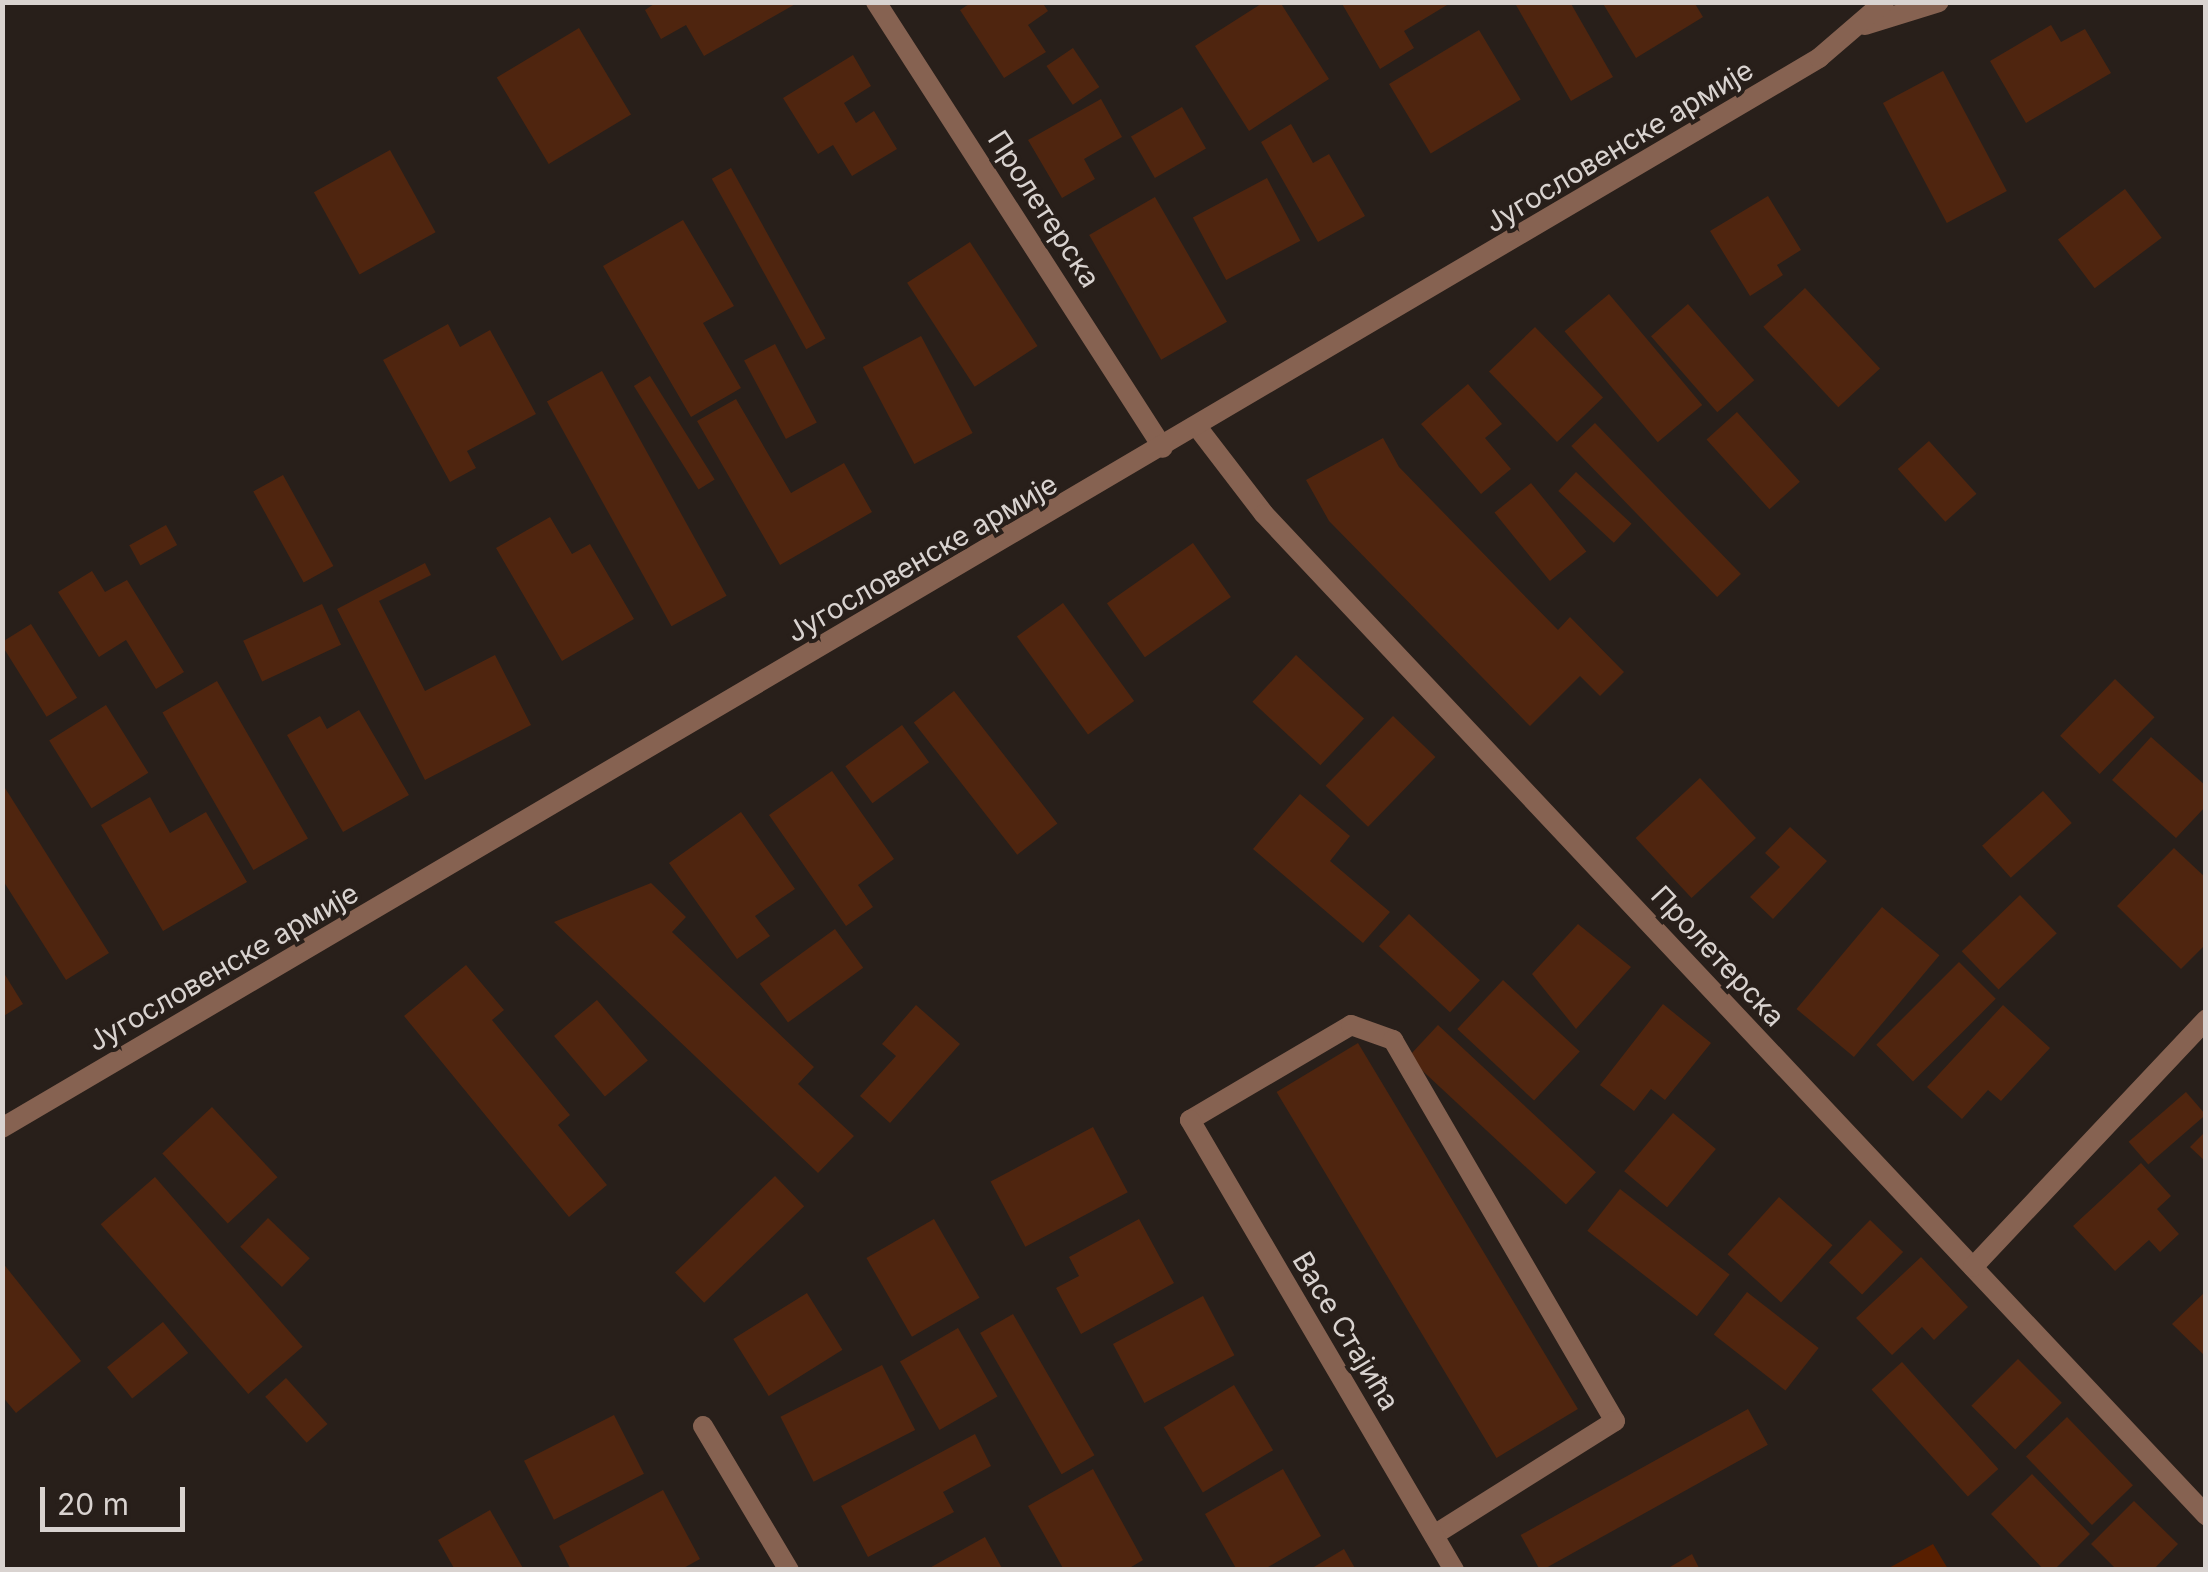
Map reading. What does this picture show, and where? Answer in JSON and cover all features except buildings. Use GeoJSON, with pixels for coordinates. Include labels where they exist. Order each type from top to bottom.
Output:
{"type":"FeatureCollection","features":[{"type":"Feature","properties":{"kind":"street","name":"Пролетерска"},"geometry":{"type":"LineString","coordinates":[[876,2],[1163,448]]}},
{"type":"Feature","properties":{"kind":"street","name":"Југословенске армије"},"geometry":{"type":"LineString","coordinates":[[2,1128],[1198,428],[1819,58],[1863,25],[1884,2]]}},
{"type":"Feature","properties":{"kind":"street","name":"Југословенске армије"},"geometry":{"type":"LineString","coordinates":[[1863,25],[1939,2]]}},
{"type":"Feature","properties":{"kind":"street","name":"Пролетерска"},"geometry":{"type":"LineString","coordinates":[[1198,428],[1264,514],[2206,1515]]}},
{"type":"Feature","properties":{"kind":"street"},"geometry":{"type":"LineString","coordinates":[[1973,1267],[2206,1020]]}},
{"type":"Feature","properties":{"kind":"street","name":"Васе Стајића"},"geometry":{"type":"LineString","coordinates":[[1434,1535],[1615,1422],[1393,1040],[1350,1025],[1190,1120],[1454,1570]]}},
{"type":"Feature","properties":{"kind":"street"},"geometry":{"type":"LineString","coordinates":[[703,1426],[789,1570]]}},
{"type":"Feature","properties":{"kind":"shaded area"},"geometry":{"type":"Polygon","coordinates":[[[1933,1544],[1948,1569],[1887,1569],[1933,1544]]]}}]}
